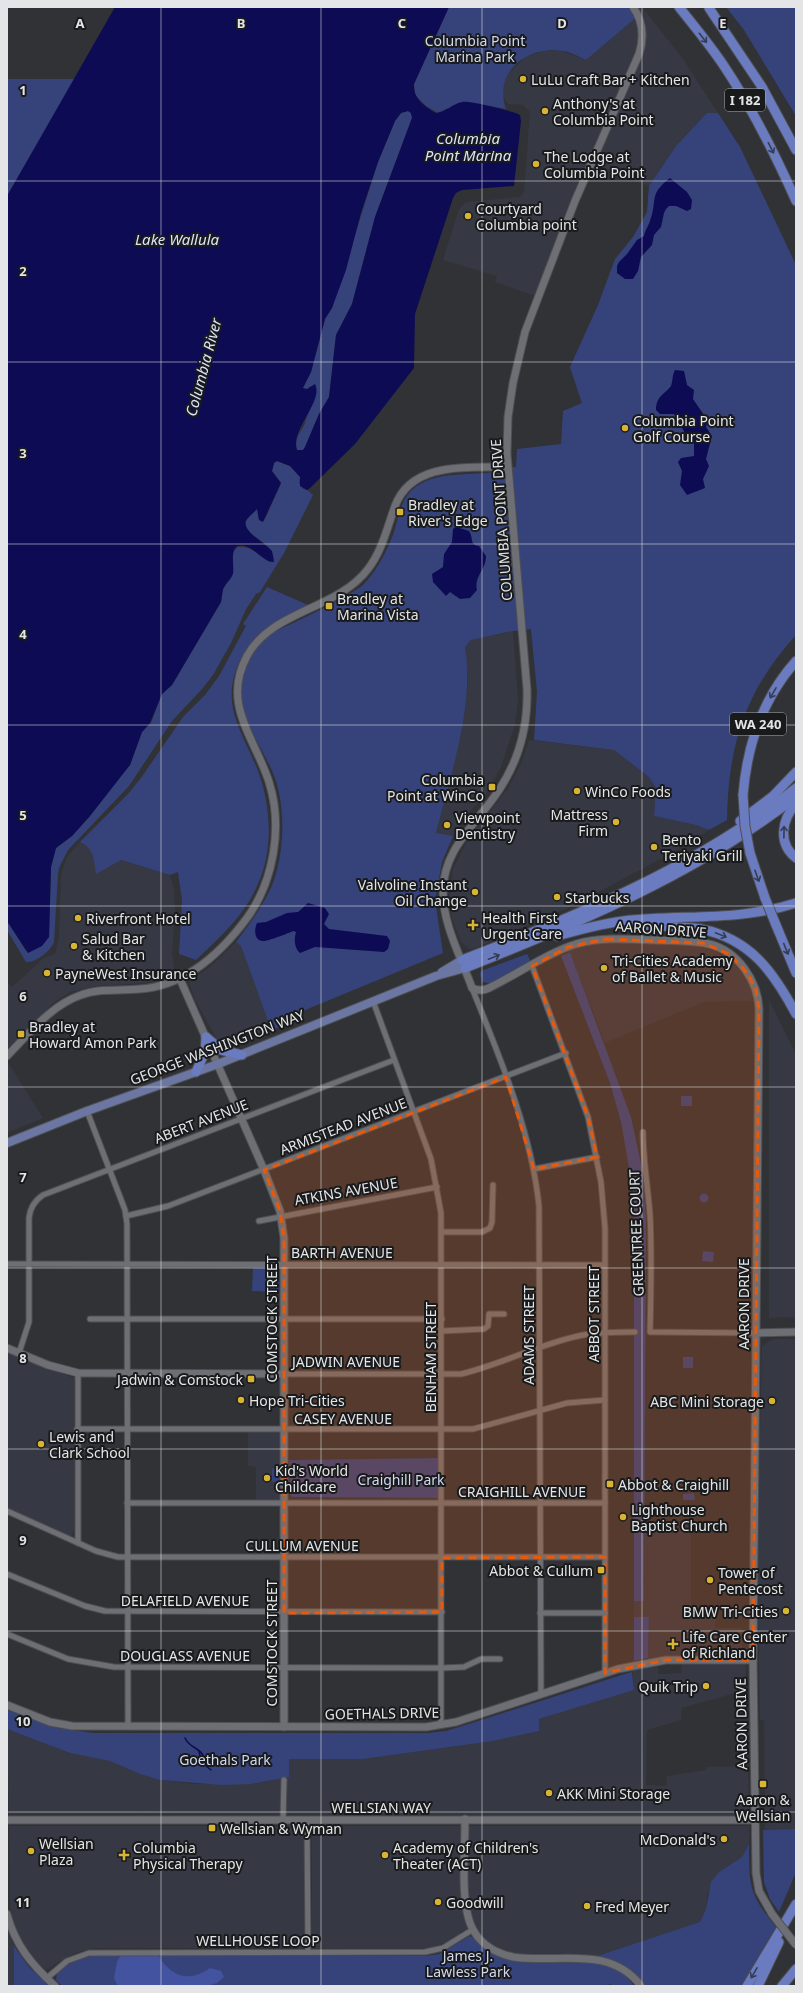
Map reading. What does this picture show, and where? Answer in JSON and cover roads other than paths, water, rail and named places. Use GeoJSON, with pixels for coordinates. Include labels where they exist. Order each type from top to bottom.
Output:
{"type":"FeatureCollection","features":[{"type":"Feature","properties":{"kind":"highway","name":"I 182"},"geometry":{"type":"LineString","coordinates":[[679,7],[712,49],[736,85],[770,146],[796,201]]}},
{"type":"Feature","properties":{"kind":"highway","name":"I 182"},"geometry":{"type":"LineString","coordinates":[[708,8],[762,87],[796,150]]}},
{"type":"Feature","properties":{"kind":"highway"},"geometry":{"type":"LineString","coordinates":[[708,8],[729,31],[760,76],[796,137]]}},
{"type":"Feature","properties":{"kind":"highway","name":"WA 240"},"geometry":{"type":"LineString","coordinates":[[796,661],[775,688],[761,716],[748,755],[743,795],[745,826],[750,853],[776,925],[796,973]]}},
{"type":"Feature","properties":{"kind":"highway"},"geometry":{"type":"LineString","coordinates":[[668,871],[763,804],[796,772]]}},
{"type":"Feature","properties":{"kind":"highway","name":"GEORGE WASHINGTON WAY"},"geometry":{"type":"LineString","coordinates":[[464,964],[618,897],[668,871],[739,828],[796,788]]}},
{"type":"Feature","properties":{"kind":"highway","name":"GEORGE WASHINGTON WAY"},"geometry":{"type":"LineString","coordinates":[[464,964],[523,945],[619,904],[727,845],[796,797]]}},
{"type":"Feature","properties":{"kind":"highway"},"geometry":{"type":"LineString","coordinates":[[796,804],[786,819],[783,834],[786,847],[796,858]]}},
{"type":"Feature","properties":{"kind":"highway"},"geometry":{"type":"LineString","coordinates":[[523,945],[600,925],[645,920],[744,915],[796,903]]}},
{"type":"Feature","properties":{"kind":"highway"},"geometry":{"type":"LineString","coordinates":[[600,925],[684,927],[700,929],[722,935],[742,946],[759,959],[775,978],[796,1014]]}},
{"type":"Feature","properties":{"kind":"highway"},"geometry":{"type":"LineString","coordinates":[[206,1037],[222,1050],[242,1055]]}},
{"type":"Feature","properties":{"kind":"highway"},"geometry":{"type":"LineString","coordinates":[[196,1072],[205,1052],[206,1037]]}},
{"type":"Feature","properties":{"kind":"highway"},"geometry":{"type":"LineString","coordinates":[[747,1986],[796,1904]]}},
{"type":"Feature","properties":{"kind":"highway"},"geometry":{"type":"LineString","coordinates":[[758,1986],[796,1904]]}},
{"type":"Feature","properties":{"kind":"highway"},"geometry":{"type":"LineString","coordinates":[[782,1986],[796,1969]]}},
{"type":"Feature","properties":{"kind":"highway"},"geometry":{"type":"LineString","coordinates":[[790,1986],[796,1978]]}},
{"type":"Feature","properties":{"kind":"main road","name":"GEORGE WASHINGTON WAY"},"geometry":{"type":"LineString","coordinates":[[7,1143],[87,1111],[242,1055],[464,964]]}},
{"type":"Feature","properties":{"kind":"street","name":"COLUMBIA POINT DRIVE"},"geometry":{"type":"LineString","coordinates":[[464,964],[446,917],[443,892],[444,877],[448,862],[456,846],[498,792],[510,770],[520,744],[527,710],[527,683],[508,466],[508,430],[516,365],[525,332],[575,201],[640,50],[641,28],[633,7]]}},
{"type":"Feature","properties":{"kind":"street"},"geometry":{"type":"LineString","coordinates":[[7,1056],[59,1005],[70,999],[95,991],[142,989],[162,986],[180,979],[208,960],[245,921],[260,895],[272,862],[275,820],[270,787],[244,723],[238,703],[240,673],[252,648],[274,628],[337,595],[362,576],[369,568],[381,546],[398,500],[411,483],[427,473],[440,470],[508,466]]}},
{"type":"Feature","properties":{"kind":"street","name":"AARON DRIVE"},"geometry":{"type":"LineString","coordinates":[[472,988],[483,991],[575,944],[606,939],[630,939],[710,944],[730,954],[748,974],[756,990],[759,1009],[752,1660],[755,1820],[758,1885],[762,1898],[772,1914],[796,1945]]}},
{"type":"Feature","properties":{"kind":"street"},"geometry":{"type":"LineString","coordinates":[[464,964],[472,988]]}},
{"type":"Feature","properties":{"kind":"street","name":"ABBOT STREET"},"geometry":{"type":"LineString","coordinates":[[532,966],[566,1053],[588,1117],[597,1157],[605,1228],[605,1673]]}},
{"type":"Feature","properties":{"kind":"street","name":"COMSTOCK STREET"},"geometry":{"type":"LineString","coordinates":[[180,979],[242,1118],[264,1170],[281,1216],[284,1238],[284,1727]]}},
{"type":"Feature","properties":{"kind":"street","name":"ADAMS STREET"},"geometry":{"type":"LineString","coordinates":[[472,988],[506,1077],[524,1130],[534,1169],[539,1206],[541,1694]]}},
{"type":"Feature","properties":{"kind":"street","name":"BENHAM STREET"},"geometry":{"type":"LineString","coordinates":[[373,1001],[431,1159],[437,1187],[442,1232],[441,1725]]}},
{"type":"Feature","properties":{"kind":"street","name":"ARMISTEAD AVENUE"},"geometry":{"type":"LineString","coordinates":[[126,1216],[163,1208],[566,1053]]}},
{"type":"Feature","properties":{"kind":"street","name":"ABERT AVENUE"},"geometry":{"type":"LineString","coordinates":[[29,1264],[29,1218],[32,1206],[43,1195],[394,1060]]}},
{"type":"Feature","properties":{"kind":"street"},"geometry":{"type":"LineString","coordinates":[[87,1111],[110,1169],[126,1216],[128,1726]]}},
{"type":"Feature","properties":{"kind":"street","name":"GREENTREE COURT"},"geometry":{"type":"LineString","coordinates":[[643,1132],[643,1148],[648,1179],[650,1217],[650,1332],[756,1333]]}},
{"type":"Feature","properties":{"kind":"street"},"geometry":{"type":"LineString","coordinates":[[534,1169],[597,1157]]}},
{"type":"Feature","properties":{"kind":"street"},"geometry":{"type":"LineString","coordinates":[[442,1232],[482,1232],[490,1228],[492,1222],[492,1185]]}},
{"type":"Feature","properties":{"kind":"street","name":"ATKINS AVENUE"},"geometry":{"type":"LineString","coordinates":[[259,1221],[437,1187]]}},
{"type":"Feature","properties":{"kind":"street","name":"BARTH AVENUE"},"geometry":{"type":"LineString","coordinates":[[7,1264],[605,1265]]}},
{"type":"Feature","properties":{"kind":"street"},"geometry":{"type":"LineString","coordinates":[[19,1353],[28,1326],[29,1264]]}},
{"type":"Feature","properties":{"kind":"street"},"geometry":{"type":"LineString","coordinates":[[442,1331],[484,1329],[488,1326],[489,1314],[504,1314]]}},
{"type":"Feature","properties":{"kind":"street"},"geometry":{"type":"LineString","coordinates":[[90,1319],[442,1319]]}},
{"type":"Feature","properties":{"kind":"street","name":"JADWIN AVENUE"},"geometry":{"type":"LineString","coordinates":[[7,1348],[48,1365],[78,1373],[442,1375],[461,1374],[480,1370],[573,1337],[605,1332],[635,1332]]}},
{"type":"Feature","properties":{"kind":"street"},"geometry":{"type":"LineString","coordinates":[[756,1333],[796,1332]]}},
{"type":"Feature","properties":{"kind":"street"},"geometry":{"type":"LineString","coordinates":[[78,1373],[78,1542]]}},
{"type":"Feature","properties":{"kind":"street","name":"CASEY AVENUE"},"geometry":{"type":"LineString","coordinates":[[78,1429],[473,1429],[539,1412],[567,1403],[605,1400]]}},
{"type":"Feature","properties":{"kind":"street","name":"CRAIGHILL AVENUE"},"geometry":{"type":"LineString","coordinates":[[127,1503],[605,1503]]}},
{"type":"Feature","properties":{"kind":"street","name":"CULLUM AVENUE"},"geometry":{"type":"LineString","coordinates":[[7,1511],[109,1555],[127,1557],[605,1557]]}},
{"type":"Feature","properties":{"kind":"street","name":"DELAFIELD AVENUE"},"geometry":{"type":"LineString","coordinates":[[7,1574],[92,1609],[127,1612],[442,1612]]}},
{"type":"Feature","properties":{"kind":"street"},"geometry":{"type":"LineString","coordinates":[[540,1613],[605,1613]]}},
{"type":"Feature","properties":{"kind":"street","name":"DOUGLASS AVENUE"},"geometry":{"type":"LineString","coordinates":[[7,1634],[68,1659],[102,1666],[127,1668],[441,1668],[464,1667],[481,1659],[500,1659]]}},
{"type":"Feature","properties":{"kind":"street","name":"GOETHALS DRIVE"},"geometry":{"type":"LineString","coordinates":[[7,1705],[58,1724],[82,1727],[426,1727],[441,1725],[605,1673],[635,1665],[666,1660],[752,1660]]}},
{"type":"Feature","properties":{"kind":"street"},"geometry":{"type":"LineString","coordinates":[[283,1820],[284,1780]]}},
{"type":"Feature","properties":{"kind":"street"},"geometry":{"type":"LineString","coordinates":[[465,1819],[465,1906],[472,1930],[486,1945],[508,1956],[522,1958],[603,1960],[617,1965],[638,1984]]}},
{"type":"Feature","properties":{"kind":"street","name":"WELLSIAN WAY"},"geometry":{"type":"LineString","coordinates":[[7,1820],[755,1820]]}},
{"type":"Feature","properties":{"kind":"street"},"geometry":{"type":"LineString","coordinates":[[306,1820],[308,1952]]}},
{"type":"Feature","properties":{"kind":"street"},"geometry":{"type":"LineString","coordinates":[[7,1914],[21,1949],[31,1963],[55,1986]]}},
{"type":"Feature","properties":{"kind":"street","name":"WELLHOUSE LOOP"},"geometry":{"type":"LineString","coordinates":[[47,1978],[71,1959],[83,1954],[96,1952],[430,1952],[443,1948],[472,1930]]}},
{"type":"Feature","properties":{"kind":"water","name":"Lake Wallula"},"geometry":{"type":"Polygon","coordinates":[[[115,7],[449,7],[414,84],[417,97],[427,107],[436,113],[458,103],[472,102],[516,113],[520,115],[521,121],[514,186],[462,190],[456,193],[453,198],[415,314],[414,368],[355,444],[310,488],[307,490],[300,486],[300,477],[290,466],[277,461],[274,463],[272,471],[281,483],[263,522],[259,520],[257,509],[247,519],[246,525],[247,529],[251,533],[272,551],[274,562],[264,559],[250,548],[238,546],[235,549],[233,554],[233,574],[224,587],[221,602],[172,685],[162,694],[150,723],[142,732],[130,765],[90,816],[72,836],[56,848],[51,867],[49,937],[42,946],[28,953],[7,921],[7,196],[115,7]],[[408,111],[401,113],[395,121],[378,162],[361,213],[346,270],[332,308],[325,319],[311,372],[303,388],[307,389],[315,384],[317,391],[315,399],[298,434],[296,442],[297,450],[303,450],[305,447],[319,414],[329,397],[336,335],[352,304],[375,217],[412,118],[411,113],[408,111]]]}},
{"type":"Feature","properties":{"kind":"water"},"geometry":{"type":"Polygon","coordinates":[[[670,178],[687,192],[692,200],[691,209],[687,211],[676,206],[669,206],[666,209],[661,227],[654,235],[652,245],[641,257],[638,271],[633,279],[625,279],[617,273],[617,266],[637,240],[644,236],[652,214],[656,193],[670,178]]]}},
{"type":"Feature","properties":{"kind":"water"},"geometry":{"type":"Polygon","coordinates":[[[675,370],[684,371],[687,385],[694,390],[693,399],[708,420],[706,427],[712,436],[706,459],[709,466],[703,479],[705,488],[687,495],[680,485],[682,471],[678,462],[681,458],[694,456],[694,438],[685,433],[674,414],[660,414],[656,410],[656,405],[659,398],[671,386],[675,370]]]}},
{"type":"Feature","properties":{"kind":"water"},"geometry":{"type":"Polygon","coordinates":[[[456,527],[469,531],[473,543],[479,546],[486,556],[477,581],[477,590],[470,598],[460,599],[450,592],[446,596],[433,582],[432,574],[443,567],[444,554],[452,542],[453,529],[456,527]]]}},
{"type":"Feature","properties":{"kind":"water"},"geometry":{"type":"Polygon","coordinates":[[[308,903],[325,908],[329,914],[324,924],[329,929],[387,936],[390,941],[388,949],[384,952],[315,947],[300,953],[295,943],[296,932],[293,931],[265,941],[256,937],[255,928],[257,923],[266,922],[287,913],[298,912],[308,903]]]}},
{"type":"Feature","properties":{"kind":"waterway"},"geometry":{"type":"LineString","coordinates":[[185,1738],[189,1744],[200,1751],[204,1757],[201,1762],[211,1770]]}},
{"type":"Feature","properties":{"kind":"waterway"},"geometry":{"type":"LineString","coordinates":[[199,1751],[201,1760]]}},
{"type":"Feature","properties":{"kind":"place","name":"LuLu Craft Bar + Kitchen"},"geometry":{"type":"Point","coordinates":[523,79]}},
{"type":"Feature","properties":{"kind":"place","name":"Anthony's at Columbia Point"},"geometry":{"type":"Point","coordinates":[545,111]}},
{"type":"Feature","properties":{"kind":"place","name":"The Lodge at Columbia Point"},"geometry":{"type":"Point","coordinates":[536,164]}},
{"type":"Feature","properties":{"kind":"place","name":"Courtyard Columbia point"},"geometry":{"type":"Point","coordinates":[468,216]}},
{"type":"Feature","properties":{"kind":"place","name":"Columbia Point Golf Course"},"geometry":{"type":"Point","coordinates":[625,428]}},
{"type":"Feature","properties":{"kind":"place","name":"Bradley at River's Edge"},"geometry":{"type":"Point","coordinates":[400,512]}},
{"type":"Feature","properties":{"kind":"place","name":"Bradley at Marina Vista"},"geometry":{"type":"Point","coordinates":[329,606]}},
{"type":"Feature","properties":{"kind":"place","name":"Columbia Point at WinCo"},"geometry":{"type":"Point","coordinates":[492,787]}},
{"type":"Feature","properties":{"kind":"place","name":"WinCo Foods"},"geometry":{"type":"Point","coordinates":[577,791]}},
{"type":"Feature","properties":{"kind":"place","name":"Mattress Firm"},"geometry":{"type":"Point","coordinates":[616,822]}},
{"type":"Feature","properties":{"kind":"place","name":"Viewpoint Dentistry"},"geometry":{"type":"Point","coordinates":[447,825]}},
{"type":"Feature","properties":{"kind":"place","name":"Bento Teriyaki Grill"},"geometry":{"type":"Point","coordinates":[654,847]}},
{"type":"Feature","properties":{"kind":"place","name":"Valvoline Instant Oil Change"},"geometry":{"type":"Point","coordinates":[475,892]}},
{"type":"Feature","properties":{"kind":"place","name":"Starbucks"},"geometry":{"type":"Point","coordinates":[557,897]}},
{"type":"Feature","properties":{"kind":"place","name":"Riverfront Hotel"},"geometry":{"type":"Point","coordinates":[78,918]}},
{"type":"Feature","properties":{"kind":"place","name":"Health First Urgent Care"},"geometry":{"type":"Point","coordinates":[473,925]}},
{"type":"Feature","properties":{"kind":"place","name":"Salud Bar & Kitchen"},"geometry":{"type":"Point","coordinates":[74,946]}},
{"type":"Feature","properties":{"kind":"place","name":"Tri-Cities Academy of Ballet & Music"},"geometry":{"type":"Point","coordinates":[604,968]}},
{"type":"Feature","properties":{"kind":"place","name":"PayneWest Insurance"},"geometry":{"type":"Point","coordinates":[47,973]}},
{"type":"Feature","properties":{"kind":"place","name":"Bradley at Howard Amon Park"},"geometry":{"type":"Point","coordinates":[21,1034]}},
{"type":"Feature","properties":{"kind":"place","name":"Jadwin & Comstock"},"geometry":{"type":"Point","coordinates":[251,1379]}},
{"type":"Feature","properties":{"kind":"place","name":"Hope Tri-Cities"},"geometry":{"type":"Point","coordinates":[241,1400]}},
{"type":"Feature","properties":{"kind":"place","name":"ABC Mini Storage"},"geometry":{"type":"Point","coordinates":[772,1401]}},
{"type":"Feature","properties":{"kind":"place","name":"Lewis and Clark School"},"geometry":{"type":"Point","coordinates":[41,1444]}},
{"type":"Feature","properties":{"kind":"place","name":"Kid's World Childcare"},"geometry":{"type":"Point","coordinates":[267,1478]}},
{"type":"Feature","properties":{"kind":"place","name":"Abbot & Craighill"},"geometry":{"type":"Point","coordinates":[610,1484]}},
{"type":"Feature","properties":{"kind":"place","name":"Lighthouse Baptist Church"},"geometry":{"type":"Point","coordinates":[623,1517]}},
{"type":"Feature","properties":{"kind":"place","name":"Abbot & Cullum"},"geometry":{"type":"Point","coordinates":[601,1570]}},
{"type":"Feature","properties":{"kind":"place","name":"Tower of Pentecost"},"geometry":{"type":"Point","coordinates":[710,1580]}},
{"type":"Feature","properties":{"kind":"place","name":"BMW Tri-Cities"},"geometry":{"type":"Point","coordinates":[786,1611]}},
{"type":"Feature","properties":{"kind":"place","name":"Life Care Center of Richland"},"geometry":{"type":"Point","coordinates":[673,1644]}},
{"type":"Feature","properties":{"kind":"place","name":"Quik Trip"},"geometry":{"type":"Point","coordinates":[706,1686]}},
{"type":"Feature","properties":{"kind":"place","name":"Aaron & Wellsian"},"geometry":{"type":"Point","coordinates":[763,1784]}},
{"type":"Feature","properties":{"kind":"place","name":"AKK Mini Storage"},"geometry":{"type":"Point","coordinates":[549,1793]}},
{"type":"Feature","properties":{"kind":"place","name":"Wellsian & Wyman"},"geometry":{"type":"Point","coordinates":[212,1828]}},
{"type":"Feature","properties":{"kind":"place","name":"McDonald's"},"geometry":{"type":"Point","coordinates":[724,1839]}},
{"type":"Feature","properties":{"kind":"place","name":"Wellsian Plaza"},"geometry":{"type":"Point","coordinates":[31,1851]}},
{"type":"Feature","properties":{"kind":"place","name":"Columbia Physical Therapy"},"geometry":{"type":"Point","coordinates":[124,1855]}},
{"type":"Feature","properties":{"kind":"place","name":"Academy of Children's Theater (ACT)"},"geometry":{"type":"Point","coordinates":[385,1855]}},
{"type":"Feature","properties":{"kind":"place","name":"Goodwill"},"geometry":{"type":"Point","coordinates":[438,1902]}},
{"type":"Feature","properties":{"kind":"place","name":"Fred Meyer"},"geometry":{"type":"Point","coordinates":[587,1906]}},
{"type":"Feature","properties":{"kind":"park label","name":"Columbia Point Marina Park"},"geometry":{"type":"Point","coordinates":[475,48]}},
{"type":"Feature","properties":{"kind":"park label","name":"Craighill Park"},"geometry":{"type":"Point","coordinates":[401,1479]}},
{"type":"Feature","properties":{"kind":"park label","name":"Goethals Park"},"geometry":{"type":"Point","coordinates":[225,1759]}},
{"type":"Feature","properties":{"kind":"park label","name":"James J. Lawless Park"},"geometry":{"type":"Point","coordinates":[468,1964]}},
{"type":"Feature","properties":{"kind":"water label","name":"Columbia Point Marina"},"geometry":{"type":"Point","coordinates":[468,146]}},
{"type":"Feature","properties":{"kind":"water label","name":"Columbia River"},"geometry":{"type":"Point","coordinates":[203,367]}}]}
